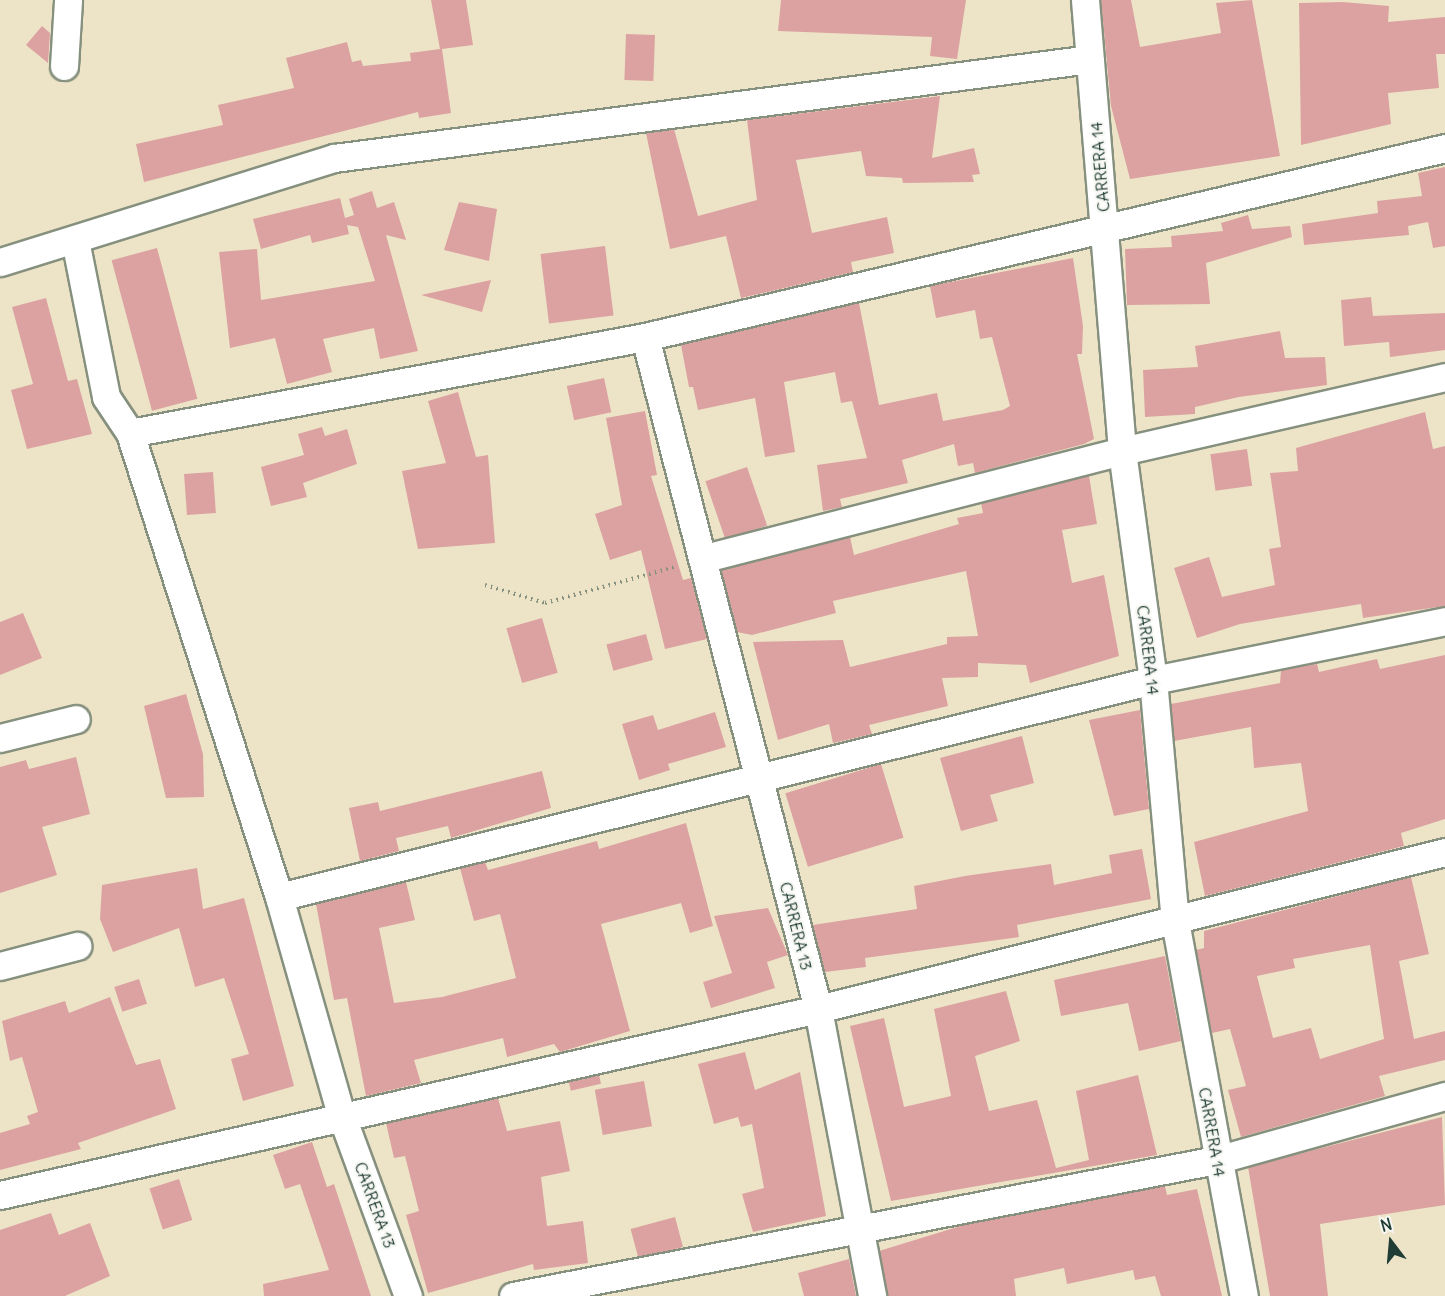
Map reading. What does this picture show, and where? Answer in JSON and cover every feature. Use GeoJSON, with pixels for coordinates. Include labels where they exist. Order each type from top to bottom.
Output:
{"type":"FeatureCollection","features":[{"type":"Feature","properties":{"kind":"street"},"geometry":{"type":"LineString","coordinates":[[64,66],[68,0]]}},
{"type":"Feature","properties":{"kind":"street","name":"CARRERA 14"},"geometry":{"type":"LineString","coordinates":[[1086,0],[1106,226],[1122,450],[1153,680],[1175,921],[1216,1161],[1244,1296]]}},
{"type":"Feature","properties":{"kind":"street"},"geometry":{"type":"LineString","coordinates":[[0,262],[334,158],[1090,59]]}},
{"type":"Feature","properties":{"kind":"street"},"geometry":{"type":"LineString","coordinates":[[130,433],[645,337],[1106,226],[1445,148]]}},
{"type":"Feature","properties":{"kind":"street","name":"CARRERA 13"},"geometry":{"type":"LineString","coordinates":[[75,240],[106,398],[130,433],[279,897],[341,1114],[408,1296]]}},
{"type":"Feature","properties":{"kind":"street","name":"CARRERA 13"},"geometry":{"type":"LineString","coordinates":[[645,337],[705,558],[818,1010],[857,1231],[872,1296]]}},
{"type":"Feature","properties":{"kind":"street"},"geometry":{"type":"LineString","coordinates":[[705,558],[1122,450],[1445,377]]}},
{"type":"Feature","properties":{"kind":"street"},"geometry":{"type":"LineString","coordinates":[[279,897],[1153,680],[1445,621]]}},
{"type":"Feature","properties":{"kind":"street"},"geometry":{"type":"LineString","coordinates":[[0,738],[76,719]]}},
{"type":"Feature","properties":{"kind":"street"},"geometry":{"type":"LineString","coordinates":[[0,1196],[341,1114],[818,1010],[1445,852]]}},
{"type":"Feature","properties":{"kind":"street"},"geometry":{"type":"LineString","coordinates":[[0,966],[77,946]]}},
{"type":"Feature","properties":{"kind":"street"},"geometry":{"type":"LineString","coordinates":[[513,1296],[1216,1161],[1445,1096]]}},
{"type":"Feature","properties":{"kind":"path"},"geometry":{"type":"LineString","coordinates":[[486,585],[545,603],[705,558]]}},
{"type":"Feature","properties":{"kind":"building"},"geometry":{"type":"Polygon","coordinates":[[[431,0],[466,0],[473,45],[442,49],[451,113],[419,118],[418,112],[144,182],[136,144],[223,125],[218,105],[294,88],[286,58],[347,42],[352,62],[361,60],[363,66],[411,61],[410,53],[440,49],[431,0]]]}},
{"type":"Feature","properties":{"kind":"building"},"geometry":{"type":"Polygon","coordinates":[[[781,0],[966,0],[957,59],[930,56],[932,37],[778,31],[781,0]]]}},
{"type":"Feature","properties":{"kind":"building"},"geometry":{"type":"Polygon","coordinates":[[[1101,0],[1131,0],[1140,47],[1221,33],[1216,3],[1252,0],[1280,156],[1130,179],[1111,106],[1101,0]]]}},
{"type":"Feature","properties":{"kind":"building"},"geometry":{"type":"Polygon","coordinates":[[[1343,2],[1389,6],[1388,22],[1445,17],[1445,54],[1436,54],[1439,88],[1388,93],[1391,124],[1301,145],[1299,3],[1343,2]]]}},
{"type":"Feature","properties":{"kind":"building"},"geometry":{"type":"Polygon","coordinates":[[[42,26],[50,33],[48,63],[26,45],[42,26]]]}},
{"type":"Feature","properties":{"kind":"building"},"geometry":{"type":"Polygon","coordinates":[[[626,34],[655,35],[653,81],[624,80],[626,34]]]}},
{"type":"Feature","properties":{"kind":"building"},"geometry":{"type":"Polygon","coordinates":[[[940,96],[932,158],[974,148],[980,174],[972,175],[974,182],[903,183],[902,178],[866,176],[861,151],[796,160],[812,233],[887,217],[894,253],[851,262],[853,272],[741,298],[726,236],[670,249],[646,133],[674,129],[698,216],[757,200],[747,120],[940,96]]]}},
{"type":"Feature","properties":{"kind":"building"},"geometry":{"type":"Polygon","coordinates":[[[1445,167],[1445,246],[1433,248],[1428,222],[1408,226],[1409,235],[1304,245],[1302,224],[1378,213],[1377,201],[1422,196],[1418,173],[1445,167]]]}},
{"type":"Feature","properties":{"kind":"building"},"geometry":{"type":"Polygon","coordinates":[[[372,191],[377,208],[394,202],[406,240],[386,235],[418,351],[380,359],[374,328],[323,339],[332,372],[287,384],[275,338],[230,348],[219,252],[257,249],[261,300],[375,281],[358,227],[347,225],[349,234],[312,243],[310,235],[261,249],[253,219],[340,198],[345,218],[354,215],[349,199],[372,191]]]}},
{"type":"Feature","properties":{"kind":"building"},"geometry":{"type":"Polygon","coordinates":[[[459,202],[497,209],[489,261],[444,250],[459,202]]]}},
{"type":"Feature","properties":{"kind":"building"},"geometry":{"type":"Polygon","coordinates":[[[1248,215],[1252,229],[1290,226],[1292,237],[1206,263],[1210,304],[1127,305],[1125,249],[1172,247],[1171,236],[1223,231],[1221,223],[1248,215]]]}},
{"type":"Feature","properties":{"kind":"building"},"geometry":{"type":"Polygon","coordinates":[[[605,246],[614,315],[549,323],[540,254],[605,246]]]}},
{"type":"Feature","properties":{"kind":"building"},"geometry":{"type":"Polygon","coordinates":[[[157,248],[197,399],[152,411],[112,260],[157,248]]]}},
{"type":"Feature","properties":{"kind":"building"},"geometry":{"type":"Polygon","coordinates":[[[1073,258],[1083,326],[1082,354],[1077,354],[1094,439],[1084,444],[975,473],[973,463],[958,466],[954,444],[902,460],[908,483],[840,499],[842,507],[823,511],[817,465],[867,458],[852,401],[841,403],[835,372],[784,382],[795,452],[765,457],[755,398],[698,410],[693,387],[689,387],[681,345],[859,303],[879,405],[937,393],[943,421],[1003,410],[1010,406],[992,337],[980,339],[975,310],[936,318],[930,286],[1073,258]]]}},
{"type":"Feature","properties":{"kind":"building"},"geometry":{"type":"Polygon","coordinates":[[[491,280],[482,312],[421,295],[491,280]]]}},
{"type":"Feature","properties":{"kind":"building"},"geometry":{"type":"Polygon","coordinates":[[[1371,297],[1373,316],[1445,313],[1445,350],[1390,357],[1389,342],[1344,346],[1341,300],[1371,297]]]}},
{"type":"Feature","properties":{"kind":"building"},"geometry":{"type":"Polygon","coordinates":[[[46,298],[68,381],[77,379],[92,434],[27,449],[11,390],[33,384],[12,307],[46,298]]]}},
{"type":"Feature","properties":{"kind":"building"},"geometry":{"type":"Polygon","coordinates":[[[1280,331],[1285,358],[1325,357],[1327,385],[1239,397],[1195,407],[1195,414],[1145,417],[1143,370],[1198,367],[1195,346],[1280,331]]]}},
{"type":"Feature","properties":{"kind":"building"},"geometry":{"type":"Polygon","coordinates":[[[604,378],[611,412],[574,420],[567,386],[604,378]]]}},
{"type":"Feature","properties":{"kind":"building"},"geometry":{"type":"Polygon","coordinates":[[[458,392],[476,457],[488,455],[495,543],[418,549],[402,471],[446,463],[428,401],[458,392]]]}},
{"type":"Feature","properties":{"kind":"building"},"geometry":{"type":"Polygon","coordinates":[[[645,411],[657,475],[651,476],[683,580],[691,578],[707,639],[665,649],[641,550],[610,560],[595,514],[622,505],[606,418],[645,411]]]}},
{"type":"Feature","properties":{"kind":"building"},"geometry":{"type":"Polygon","coordinates":[[[1425,412],[1433,449],[1445,446],[1445,606],[1363,618],[1361,604],[1240,624],[1197,638],[1174,568],[1209,557],[1222,597],[1275,585],[1269,549],[1281,547],[1270,473],[1298,471],[1296,448],[1425,412]]]}},
{"type":"Feature","properties":{"kind":"building"},"geometry":{"type":"Polygon","coordinates":[[[322,427],[325,436],[347,429],[357,464],[303,483],[307,497],[271,506],[261,467],[304,455],[298,434],[322,427]]]}},
{"type":"Feature","properties":{"kind":"building"},"geometry":{"type":"Polygon","coordinates":[[[1247,449],[1252,486],[1216,491],[1210,454],[1247,449]]]}},
{"type":"Feature","properties":{"kind":"building"},"geometry":{"type":"Polygon","coordinates":[[[747,467],[767,526],[726,540],[705,481],[747,467]]]}},
{"type":"Feature","properties":{"kind":"building"},"geometry":{"type":"Polygon","coordinates":[[[213,472],[216,513],[187,515],[184,474],[213,472]]]}},
{"type":"Feature","properties":{"kind":"building"},"geometry":{"type":"Polygon","coordinates":[[[1089,476],[1097,524],[1062,530],[1072,583],[1104,575],[1119,656],[1030,683],[1026,665],[978,663],[978,677],[942,678],[948,706],[869,725],[872,734],[833,743],[829,724],[778,740],[753,642],[843,640],[850,667],[947,644],[947,637],[978,636],[966,571],[833,601],[836,613],[752,635],[737,632],[721,570],[850,537],[854,555],[959,524],[957,518],[983,513],[981,503],[1089,476]]]}},
{"type":"Feature","properties":{"kind":"building"},"geometry":{"type":"Polygon","coordinates":[[[23,613],[42,658],[0,675],[0,622],[23,613]]]}},
{"type":"Feature","properties":{"kind":"building"},"geometry":{"type":"Polygon","coordinates":[[[542,618],[558,673],[522,683],[506,628],[542,618]]]}},
{"type":"Feature","properties":{"kind":"building"},"geometry":{"type":"Polygon","coordinates":[[[646,634],[653,660],[613,671],[606,645],[646,634]]]}},
{"type":"Feature","properties":{"kind":"building"},"geometry":{"type":"Polygon","coordinates":[[[1445,655],[1445,819],[1401,833],[1404,846],[1205,896],[1194,842],[1308,811],[1301,763],[1254,768],[1251,727],[1174,741],[1171,704],[1280,683],[1281,670],[1317,664],[1319,672],[1377,659],[1380,669],[1445,655]]]}},
{"type":"Feature","properties":{"kind":"building"},"geometry":{"type":"Polygon","coordinates":[[[186,694],[203,754],[204,797],[166,798],[144,706],[186,694]]]}},
{"type":"Feature","properties":{"kind":"building"},"geometry":{"type":"Polygon","coordinates":[[[1140,710],[1149,809],[1114,816],[1089,720],[1140,710]]]}},
{"type":"Feature","properties":{"kind":"building"},"geometry":{"type":"Polygon","coordinates":[[[715,712],[726,747],[668,764],[670,770],[639,780],[622,724],[653,715],[658,730],[715,712]]]}},
{"type":"Feature","properties":{"kind":"building"},"geometry":{"type":"Polygon","coordinates":[[[1022,736],[1034,783],[990,795],[998,821],[961,831],[940,758],[1022,736]]]}},
{"type":"Feature","properties":{"kind":"building"},"geometry":{"type":"Polygon","coordinates":[[[76,757],[90,814],[42,827],[57,875],[0,893],[0,767],[26,760],[29,769],[76,757]]]}},
{"type":"Feature","properties":{"kind":"building"},"geometry":{"type":"Polygon","coordinates":[[[881,764],[904,838],[808,867],[785,793],[881,764]]]}},
{"type":"Feature","properties":{"kind":"building"},"geometry":{"type":"Polygon","coordinates":[[[542,771],[551,808],[451,838],[448,826],[396,838],[399,851],[360,861],[349,808],[378,802],[380,811],[542,771]]]}},
{"type":"Feature","properties":{"kind":"building"},"geometry":{"type":"Polygon","coordinates":[[[686,823],[713,926],[690,933],[681,903],[601,924],[630,1031],[560,1052],[554,1044],[507,1057],[503,1038],[414,1060],[421,1083],[366,1096],[347,998],[334,1000],[316,904],[406,882],[415,920],[379,928],[394,1003],[442,997],[516,978],[500,914],[474,921],[460,868],[485,862],[488,870],[597,841],[599,849],[686,823]]]}},
{"type":"Feature","properties":{"kind":"building"},"geometry":{"type":"Polygon","coordinates":[[[1142,849],[1151,899],[1017,925],[1019,937],[865,958],[866,967],[825,972],[813,925],[917,909],[914,886],[965,876],[1051,864],[1054,885],[1112,873],[1109,855],[1142,849]]]}},
{"type":"Feature","properties":{"kind":"building"},"geometry":{"type":"Polygon","coordinates":[[[197,868],[203,909],[244,898],[294,1086],[243,1101],[231,1059],[249,1054],[224,978],[195,987],[179,928],[113,952],[100,919],[102,885],[197,868]]]}},
{"type":"Feature","properties":{"kind":"building"},"geometry":{"type":"Polygon","coordinates":[[[1411,877],[1429,954],[1399,961],[1414,1039],[1445,1031],[1445,1060],[1379,1076],[1385,1096],[1241,1137],[1228,1090],[1246,1086],[1230,1029],[1212,1033],[1196,950],[1204,948],[1204,931],[1411,877]],[[1370,945],[1293,959],[1295,968],[1257,976],[1273,1038],[1311,1028],[1320,1059],[1384,1039],[1370,945]]]}},
{"type":"Feature","properties":{"kind":"building"},"geometry":{"type":"Polygon","coordinates":[[[768,908],[788,955],[767,962],[775,988],[711,1008],[703,982],[732,973],[714,916],[768,908]]]}},
{"type":"Feature","properties":{"kind":"building"},"geometry":{"type":"Polygon","coordinates":[[[1165,956],[1181,1041],[1139,1051],[1128,1003],[1061,1016],[1054,980],[1165,956]]]}},
{"type":"Feature","properties":{"kind":"building"},"geometry":{"type":"Polygon","coordinates":[[[139,979],[147,1004],[122,1012],[114,987],[139,979]]]}},
{"type":"Feature","properties":{"kind":"building"},"geometry":{"type":"Polygon","coordinates":[[[1006,991],[1020,1041],[975,1056],[989,1111],[1037,1100],[1056,1168],[1089,1160],[1076,1091],[1138,1075],[1157,1155],[891,1201],[850,1026],[884,1018],[904,1107],[951,1096],[934,1009],[1006,991]]]}},
{"type":"Feature","properties":{"kind":"building"},"geometry":{"type":"Polygon","coordinates":[[[110,997],[136,1065],[160,1059],[176,1109],[78,1143],[81,1149],[0,1170],[0,1133],[30,1124],[27,1116],[38,1112],[22,1057],[10,1061],[2,1021],[65,1001],[69,1013],[110,997]]]}},
{"type":"Feature","properties":{"kind":"building"},"geometry":{"type":"Polygon","coordinates":[[[745,1052],[755,1090],[800,1072],[826,1216],[753,1232],[742,1194],[764,1188],[752,1124],[741,1127],[738,1117],[714,1124],[698,1064],[745,1052]]]}},
{"type":"Feature","properties":{"kind":"building"},"geometry":{"type":"Polygon","coordinates":[[[599,1075],[601,1084],[571,1091],[569,1082],[599,1075]]]}},
{"type":"Feature","properties":{"kind":"building"},"geometry":{"type":"Polygon","coordinates":[[[644,1081],[652,1126],[603,1135],[595,1090],[644,1081]]]}},
{"type":"Feature","properties":{"kind":"building"},"geometry":{"type":"Polygon","coordinates":[[[498,1098],[507,1131],[560,1121],[570,1171],[541,1177],[547,1226],[583,1221],[588,1263],[534,1270],[533,1264],[428,1293],[406,1215],[419,1211],[405,1156],[394,1158],[386,1123],[498,1098]]]}},
{"type":"Feature","properties":{"kind":"building"},"geometry":{"type":"Polygon","coordinates":[[[1442,1117],[1445,1205],[1320,1224],[1328,1296],[1270,1296],[1248,1167],[1442,1117]]]}},
{"type":"Feature","properties":{"kind":"building"},"geometry":{"type":"Polygon","coordinates":[[[312,1142],[327,1187],[334,1184],[371,1296],[264,1296],[263,1284],[329,1270],[300,1184],[285,1189],[273,1155],[312,1142]]]}},
{"type":"Feature","properties":{"kind":"building"},"geometry":{"type":"Polygon","coordinates":[[[179,1179],[192,1220],[163,1229],[150,1189],[179,1179]]]}},
{"type":"Feature","properties":{"kind":"building"},"geometry":{"type":"Polygon","coordinates":[[[1165,1186],[1167,1195],[1197,1189],[1222,1296],[1161,1296],[1155,1276],[1135,1280],[1133,1270],[1067,1284],[1064,1268],[1014,1279],[1016,1296],[887,1296],[879,1251],[967,1224],[1165,1186]]]}},
{"type":"Feature","properties":{"kind":"building"},"geometry":{"type":"Polygon","coordinates":[[[51,1213],[59,1235],[90,1223],[110,1276],[65,1296],[0,1296],[0,1230],[51,1213]]]}},
{"type":"Feature","properties":{"kind":"building"},"geometry":{"type":"Polygon","coordinates":[[[675,1217],[683,1247],[639,1259],[631,1229],[675,1217]]]}},
{"type":"Feature","properties":{"kind":"building"},"geometry":{"type":"Polygon","coordinates":[[[849,1259],[856,1296],[804,1296],[798,1273],[849,1259]]]}}]}
